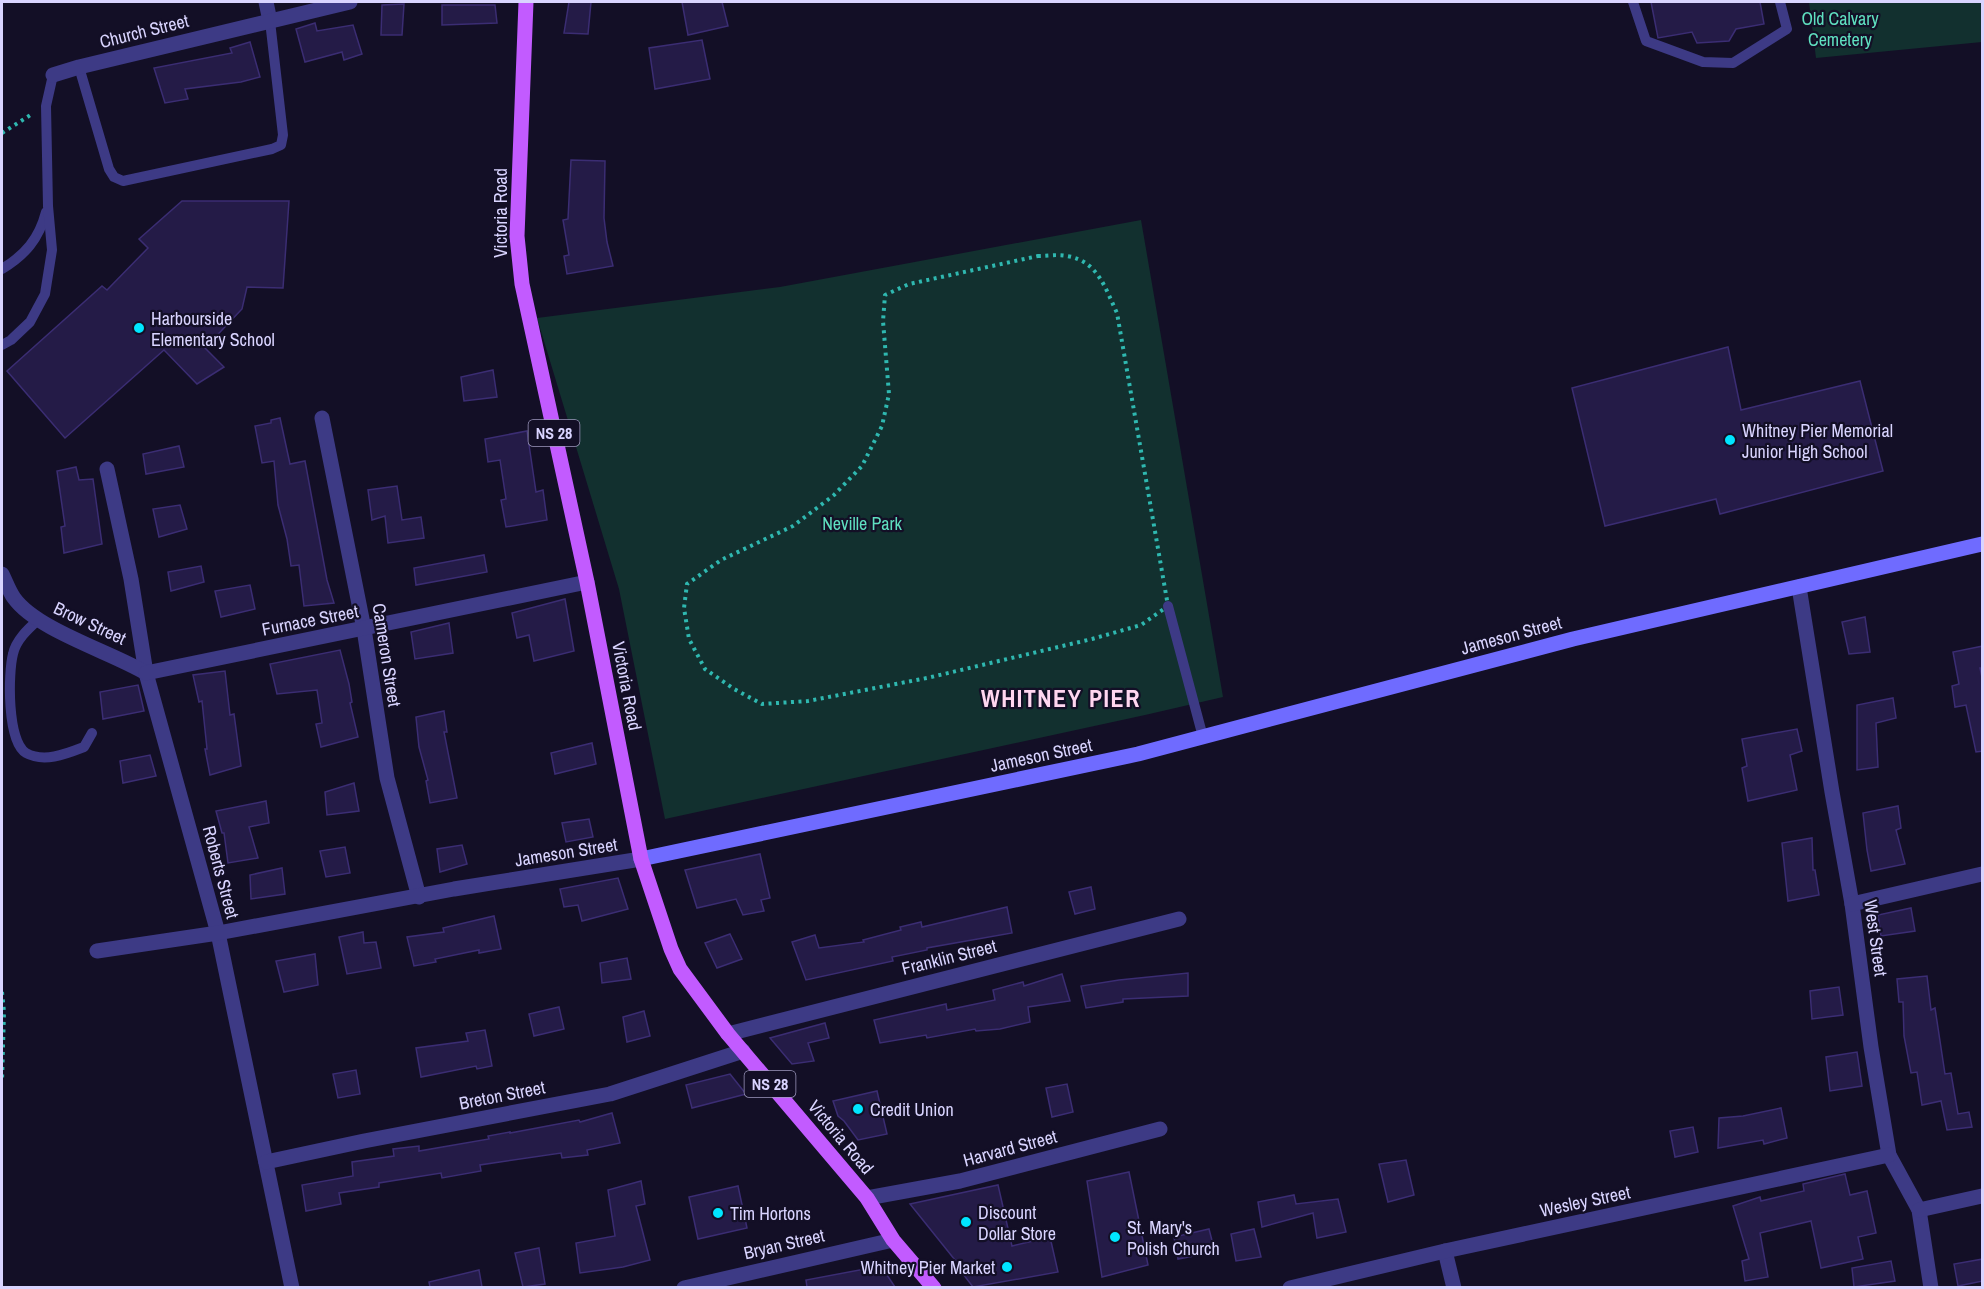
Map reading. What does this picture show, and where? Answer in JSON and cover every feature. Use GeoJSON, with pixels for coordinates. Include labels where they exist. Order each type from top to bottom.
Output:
{"type":"FeatureCollection","features":[{"type":"Feature","properties":{"kind":"main road","name":"Victoria Road"},"geometry":{"type":"LineString","coordinates":[[526,2],[517,236],[521,274],[587,582],[641,859],[680,969],[729,1034],[867,1198],[893,1240],[934,1287]]}},
{"type":"Feature","properties":{"kind":"street"},"geometry":{"type":"LineString","coordinates":[[266,2],[270,21]]}},
{"type":"Feature","properties":{"kind":"street","name":"Church Street"},"geometry":{"type":"LineString","coordinates":[[53,75],[350,2]]}},
{"type":"Feature","properties":{"kind":"street","name":"Cameron Street"},"geometry":{"type":"LineString","coordinates":[[322,418],[364,629],[387,778],[419,897]]}},
{"type":"Feature","properties":{"kind":"street","name":"Roberts Street"},"geometry":{"type":"LineString","coordinates":[[107,469],[131,579],[146,673],[218,933],[292,1287]]}},
{"type":"Feature","properties":{"kind":"street","name":"Jameson Street"},"geometry":{"type":"LineString","coordinates":[[97,951],[218,933],[641,859],[1138,754],[1573,639],[1983,544]]}},
{"type":"Feature","properties":{"kind":"street","name":"Brow Street"},"geometry":{"type":"LineString","coordinates":[[2,574],[15,599],[38,620],[126,661],[146,673]]}},
{"type":"Feature","properties":{"kind":"street","name":"Furnace Street"},"geometry":{"type":"LineString","coordinates":[[146,673],[587,582]]}},
{"type":"Feature","properties":{"kind":"street","name":"West Street"},"geometry":{"type":"LineString","coordinates":[[1799,587],[1852,904],[1871,1047],[1889,1155],[1919,1210],[1931,1287]]}},
{"type":"Feature","properties":{"kind":"street"},"geometry":{"type":"LineString","coordinates":[[1852,904],[1983,874]]}},
{"type":"Feature","properties":{"kind":"street","name":"Franklin Street"},"geometry":{"type":"LineString","coordinates":[[729,1034],[1179,919]]}},
{"type":"Feature","properties":{"kind":"street","name":"Breton Street"},"geometry":{"type":"LineString","coordinates":[[266,1162],[364,1140],[610,1094],[743,1051]]}},
{"type":"Feature","properties":{"kind":"street","name":"Harvard Street"},"geometry":{"type":"LineString","coordinates":[[867,1198],[960,1182],[1160,1129]]}},
{"type":"Feature","properties":{"kind":"street","name":"Wesley Street"},"geometry":{"type":"LineString","coordinates":[[1290,1287],[1889,1155]]}},
{"type":"Feature","properties":{"kind":"street"},"geometry":{"type":"LineString","coordinates":[[1919,1210],[1983,1196]]}},
{"type":"Feature","properties":{"kind":"street","name":"Bryan Street"},"geometry":{"type":"LineString","coordinates":[[684,1287],[893,1240]]}},
{"type":"Feature","properties":{"kind":"street"},"geometry":{"type":"LineString","coordinates":[[1445,1251],[1454,1287]]}},
{"type":"Feature","properties":{"kind":"lane"},"geometry":{"type":"LineString","coordinates":[[1633,2],[1646,41],[1703,62],[1732,63],[1787,29],[1780,2]]}},
{"type":"Feature","properties":{"kind":"lane"},"geometry":{"type":"LineString","coordinates":[[79,67],[109,169],[114,177],[123,181],[272,148],[281,145],[283,135],[270,21]]}},
{"type":"Feature","properties":{"kind":"lane"},"geometry":{"type":"LineString","coordinates":[[2,345],[11,340],[30,322],[45,294],[52,250],[48,206],[46,106],[53,75]]}},
{"type":"Feature","properties":{"kind":"lane"},"geometry":{"type":"LineString","coordinates":[[2,269],[25,252],[34,242],[43,224],[48,206]]}},
{"type":"Feature","properties":{"kind":"lane"},"geometry":{"type":"LineString","coordinates":[[1168,606],[1203,737]]}},
{"type":"Feature","properties":{"kind":"lane"},"geometry":{"type":"LineString","coordinates":[[38,620],[25,633],[13,652],[11,697],[16,739],[24,752],[42,758],[63,755],[84,747],[92,733]]}},
{"type":"Feature","properties":{"kind":"path"},"geometry":{"type":"LineString","coordinates":[[2,133],[46,106]]}},
{"type":"Feature","properties":{"kind":"path"},"geometry":{"type":"LineString","coordinates":[[1038,256],[1066,256],[1088,263],[1103,282],[1117,313],[1168,606],[1141,625],[1092,639],[927,678],[808,701],[762,704],[734,689],[705,669],[689,639],[684,608],[687,584],[721,560],[794,525],[834,495],[862,466],[882,426],[889,394],[883,321],[885,295],[909,284],[1038,256]]}},
{"type":"Feature","properties":{"kind":"path"},"geometry":{"type":"LineString","coordinates":[[2,992],[4,1012],[2,1081]]}},
{"type":"Feature","properties":{"kind":"green space","name":"Old Calvary Cemetery"},"geometry":{"type":"Polygon","coordinates":[[[1809,2],[1982,2],[1982,42],[1816,58],[1809,2]]]}},
{"type":"Feature","properties":{"kind":"green space","name":"Neville Park"},"geometry":{"type":"Polygon","coordinates":[[[1141,220],[1223,697],[665,819],[619,589],[537,318],[780,287],[1141,220]]]}},
{"type":"Feature","properties":{"kind":"building"},"geometry":{"type":"Polygon","coordinates":[[[569,2],[591,2],[588,34],[564,33],[569,2]]]}},
{"type":"Feature","properties":{"kind":"building"},"geometry":{"type":"Polygon","coordinates":[[[682,2],[722,2],[728,26],[688,35],[682,2]]]}},
{"type":"Feature","properties":{"kind":"building"},"geometry":{"type":"Polygon","coordinates":[[[1651,2],[1760,2],[1764,24],[1736,29],[1729,41],[1697,43],[1692,32],[1658,38],[1651,2]]]}},
{"type":"Feature","properties":{"kind":"building"},"geometry":{"type":"Polygon","coordinates":[[[404,4],[402,35],[381,35],[382,5],[404,4]]]}},
{"type":"Feature","properties":{"kind":"building"},"geometry":{"type":"Polygon","coordinates":[[[442,5],[495,5],[497,23],[442,25],[442,5]]]}},
{"type":"Feature","properties":{"kind":"building"},"geometry":{"type":"Polygon","coordinates":[[[315,23],[317,31],[353,25],[362,54],[344,60],[342,52],[305,62],[296,29],[315,23]]]}},
{"type":"Feature","properties":{"kind":"building"},"geometry":{"type":"Polygon","coordinates":[[[702,40],[710,79],[655,89],[649,48],[702,40]]]}},
{"type":"Feature","properties":{"kind":"building"},"geometry":{"type":"Polygon","coordinates":[[[250,42],[260,77],[241,82],[185,89],[188,99],[165,103],[154,68],[232,53],[230,48],[250,42]]]}},
{"type":"Feature","properties":{"kind":"building"},"geometry":{"type":"Polygon","coordinates":[[[571,160],[605,161],[604,218],[613,266],[567,274],[564,256],[569,255],[563,220],[568,219],[571,160]]]}},
{"type":"Feature","properties":{"kind":"building","name":"Harbourside Elementary School"},"geometry":{"type":"Polygon","coordinates":[[[182,201],[289,201],[283,288],[247,287],[242,309],[205,348],[224,367],[197,384],[164,350],[65,438],[7,371],[102,286],[107,290],[148,248],[139,239],[182,201]]]}},
{"type":"Feature","properties":{"kind":"building","name":"Whitney Pier Memorial Junior High School"},"geometry":{"type":"Polygon","coordinates":[[[1728,347],[1741,410],[1860,381],[1883,471],[1720,514],[1716,499],[1605,526],[1572,388],[1728,347]]]}},
{"type":"Feature","properties":{"kind":"building"},"geometry":{"type":"Polygon","coordinates":[[[493,370],[497,397],[464,401],[461,377],[493,370]]]}},
{"type":"Feature","properties":{"kind":"building"},"geometry":{"type":"Polygon","coordinates":[[[280,418],[290,464],[305,461],[327,580],[334,603],[304,606],[299,565],[291,566],[278,505],[274,461],[262,463],[255,426],[271,423],[271,420],[280,418]]]}},
{"type":"Feature","properties":{"kind":"building"},"geometry":{"type":"Polygon","coordinates":[[[527,431],[536,492],[543,490],[547,520],[506,527],[501,500],[506,499],[500,460],[488,462],[485,439],[527,431]]]}},
{"type":"Feature","properties":{"kind":"building"},"geometry":{"type":"Polygon","coordinates":[[[179,446],[184,467],[146,474],[143,454],[179,446]]]}},
{"type":"Feature","properties":{"kind":"building"},"geometry":{"type":"Polygon","coordinates":[[[76,467],[79,480],[93,479],[102,544],[64,553],[61,527],[65,526],[57,471],[76,467]]]}},
{"type":"Feature","properties":{"kind":"building"},"geometry":{"type":"Polygon","coordinates":[[[397,486],[402,520],[421,517],[424,538],[388,543],[385,516],[372,520],[368,490],[397,486]]]}},
{"type":"Feature","properties":{"kind":"building"},"geometry":{"type":"Polygon","coordinates":[[[180,505],[187,529],[159,537],[153,509],[180,505]]]}},
{"type":"Feature","properties":{"kind":"building"},"geometry":{"type":"Polygon","coordinates":[[[484,555],[487,572],[416,585],[414,568],[484,555]]]}},
{"type":"Feature","properties":{"kind":"building"},"geometry":{"type":"Polygon","coordinates":[[[201,566],[204,582],[171,591],[168,572],[201,566]]]}},
{"type":"Feature","properties":{"kind":"building"},"geometry":{"type":"Polygon","coordinates":[[[250,585],[255,609],[221,617],[215,591],[250,585]]]}},
{"type":"Feature","properties":{"kind":"building"},"geometry":{"type":"Polygon","coordinates":[[[565,599],[574,651],[534,661],[529,635],[517,638],[512,613],[565,599]]]}},
{"type":"Feature","properties":{"kind":"building"},"geometry":{"type":"Polygon","coordinates":[[[1865,617],[1870,652],[1849,654],[1842,622],[1865,617]]]}},
{"type":"Feature","properties":{"kind":"building"},"geometry":{"type":"Polygon","coordinates":[[[449,623],[453,653],[415,659],[411,632],[449,623]]]}},
{"type":"Feature","properties":{"kind":"building"},"geometry":{"type":"Polygon","coordinates":[[[1983,646],[1983,668],[1980,668],[1983,682],[1983,751],[1976,752],[1966,705],[1955,707],[1952,686],[1959,684],[1953,652],[1983,646]]]}},
{"type":"Feature","properties":{"kind":"building"},"geometry":{"type":"Polygon","coordinates":[[[340,650],[349,684],[352,702],[350,703],[358,737],[321,747],[316,724],[322,723],[317,690],[277,694],[270,664],[340,650]]]}},
{"type":"Feature","properties":{"kind":"building"},"geometry":{"type":"Polygon","coordinates":[[[225,671],[230,715],[234,714],[241,766],[210,775],[205,749],[207,749],[202,701],[199,702],[193,675],[225,671]]]}},
{"type":"Feature","properties":{"kind":"building"},"geometry":{"type":"Polygon","coordinates":[[[138,685],[144,711],[103,719],[100,692],[138,685]]]}},
{"type":"Feature","properties":{"kind":"building"},"geometry":{"type":"Polygon","coordinates":[[[1893,698],[1896,718],[1876,723],[1878,767],[1857,770],[1857,705],[1893,698]]]}},
{"type":"Feature","properties":{"kind":"building"},"geometry":{"type":"Polygon","coordinates":[[[444,711],[447,732],[444,732],[457,798],[430,803],[426,781],[428,780],[419,747],[416,717],[444,711]]]}},
{"type":"Feature","properties":{"kind":"building"},"geometry":{"type":"Polygon","coordinates":[[[1797,729],[1802,751],[1790,755],[1797,790],[1748,801],[1742,768],[1747,766],[1742,739],[1797,729]]]}},
{"type":"Feature","properties":{"kind":"building"},"geometry":{"type":"Polygon","coordinates":[[[592,743],[596,764],[555,774],[551,753],[592,743]]]}},
{"type":"Feature","properties":{"kind":"building"},"geometry":{"type":"Polygon","coordinates":[[[150,755],[156,776],[123,783],[120,761],[150,755]]]}},
{"type":"Feature","properties":{"kind":"building"},"geometry":{"type":"Polygon","coordinates":[[[354,783],[359,811],[327,815],[325,792],[354,783]]]}},
{"type":"Feature","properties":{"kind":"building"},"geometry":{"type":"Polygon","coordinates":[[[266,801],[269,823],[249,827],[258,858],[228,863],[224,833],[222,833],[216,811],[266,801]]]}},
{"type":"Feature","properties":{"kind":"building"},"geometry":{"type":"Polygon","coordinates":[[[1898,806],[1901,828],[1896,830],[1905,864],[1871,871],[1863,813],[1898,806]]]}},
{"type":"Feature","properties":{"kind":"building"},"geometry":{"type":"Polygon","coordinates":[[[589,819],[593,837],[566,842],[562,823],[589,819]]]}},
{"type":"Feature","properties":{"kind":"building"},"geometry":{"type":"Polygon","coordinates":[[[1812,838],[1813,870],[1815,870],[1819,895],[1788,901],[1782,843],[1812,838]]]}},
{"type":"Feature","properties":{"kind":"building"},"geometry":{"type":"Polygon","coordinates":[[[462,845],[467,864],[440,872],[437,849],[462,845]]]}},
{"type":"Feature","properties":{"kind":"building"},"geometry":{"type":"Polygon","coordinates":[[[345,847],[350,873],[326,877],[320,851],[345,847]]]}},
{"type":"Feature","properties":{"kind":"building"},"geometry":{"type":"Polygon","coordinates":[[[760,854],[770,898],[761,900],[764,911],[743,915],[736,899],[697,908],[685,870],[760,854]]]}},
{"type":"Feature","properties":{"kind":"building"},"geometry":{"type":"Polygon","coordinates":[[[282,868],[285,894],[251,899],[250,875],[282,868]]]}},
{"type":"Feature","properties":{"kind":"building"},"geometry":{"type":"Polygon","coordinates":[[[618,878],[628,909],[582,921],[578,905],[564,907],[560,889],[618,878]]]}},
{"type":"Feature","properties":{"kind":"building"},"geometry":{"type":"Polygon","coordinates":[[[1091,887],[1095,909],[1075,914],[1069,892],[1091,887]]]}},
{"type":"Feature","properties":{"kind":"building"},"geometry":{"type":"Polygon","coordinates":[[[1007,907],[1012,933],[927,948],[927,950],[892,957],[893,961],[806,980],[792,942],[815,935],[819,948],[864,942],[863,940],[901,930],[900,927],[921,922],[922,927],[1007,907]]]}},
{"type":"Feature","properties":{"kind":"building"},"geometry":{"type":"Polygon","coordinates":[[[1911,908],[1915,931],[1881,936],[1878,915],[1911,908]]]}},
{"type":"Feature","properties":{"kind":"building"},"geometry":{"type":"Polygon","coordinates":[[[494,916],[501,949],[479,953],[479,950],[414,966],[407,937],[444,932],[443,928],[494,916]]]}},
{"type":"Feature","properties":{"kind":"building"},"geometry":{"type":"Polygon","coordinates":[[[363,932],[364,943],[376,942],[381,968],[347,974],[339,937],[363,932]]]}},
{"type":"Feature","properties":{"kind":"building"},"geometry":{"type":"Polygon","coordinates":[[[730,934],[742,959],[717,968],[705,943],[730,934]]]}},
{"type":"Feature","properties":{"kind":"building"},"geometry":{"type":"Polygon","coordinates":[[[315,954],[318,985],[284,992],[276,961],[315,954]]]}},
{"type":"Feature","properties":{"kind":"building"},"geometry":{"type":"Polygon","coordinates":[[[627,958],[631,979],[602,983],[600,963],[627,958]]]}},
{"type":"Feature","properties":{"kind":"building"},"geometry":{"type":"Polygon","coordinates":[[[1188,973],[1188,996],[1123,999],[1123,1002],[1086,1008],[1081,986],[1188,973]]]}},
{"type":"Feature","properties":{"kind":"building"},"geometry":{"type":"Polygon","coordinates":[[[1062,974],[1070,1001],[1028,1007],[1030,1022],[1000,1029],[976,1031],[975,1029],[927,1038],[926,1035],[880,1043],[874,1020],[946,1004],[947,1010],[995,1000],[993,990],[1023,982],[1024,986],[1062,974]]]}},
{"type":"Feature","properties":{"kind":"building"},"geometry":{"type":"Polygon","coordinates":[[[1927,976],[1931,1010],[1935,1008],[1945,1074],[1951,1073],[1958,1114],[1969,1112],[1972,1127],[1947,1130],[1941,1101],[1922,1105],[1917,1072],[1911,1073],[1904,1036],[1903,1002],[1899,1002],[1897,979],[1927,976]]]}},
{"type":"Feature","properties":{"kind":"building"},"geometry":{"type":"Polygon","coordinates":[[[1839,987],[1843,1015],[1812,1019],[1810,991],[1839,987]]]}},
{"type":"Feature","properties":{"kind":"building"},"geometry":{"type":"Polygon","coordinates":[[[559,1007],[564,1029],[534,1036],[529,1014],[559,1007]]]}},
{"type":"Feature","properties":{"kind":"building"},"geometry":{"type":"Polygon","coordinates":[[[644,1011],[650,1036],[627,1042],[623,1017],[644,1011]]]}},
{"type":"Feature","properties":{"kind":"building"},"geometry":{"type":"Polygon","coordinates":[[[825,1023],[829,1038],[808,1043],[814,1061],[792,1064],[770,1038],[825,1023]]]}},
{"type":"Feature","properties":{"kind":"building"},"geometry":{"type":"Polygon","coordinates":[[[485,1030],[492,1066],[477,1069],[476,1066],[421,1077],[416,1048],[468,1041],[466,1033],[485,1030]]]}},
{"type":"Feature","properties":{"kind":"building"},"geometry":{"type":"Polygon","coordinates":[[[1857,1052],[1862,1086],[1830,1091],[1826,1057],[1857,1052]]]}},
{"type":"Feature","properties":{"kind":"building"},"geometry":{"type":"Polygon","coordinates":[[[356,1070],[360,1094],[338,1098],[333,1074],[356,1070]]]}},
{"type":"Feature","properties":{"kind":"building"},"geometry":{"type":"Polygon","coordinates":[[[730,1074],[746,1094],[692,1108],[686,1085],[730,1074]]]}},
{"type":"Feature","properties":{"kind":"building"},"geometry":{"type":"Polygon","coordinates":[[[1067,1084],[1073,1112],[1052,1117],[1046,1088],[1067,1084]]]}},
{"type":"Feature","properties":{"kind":"building","name":"Credit Union"},"geometry":{"type":"Polygon","coordinates":[[[877,1091],[887,1134],[858,1140],[838,1116],[833,1101],[877,1091]]]}},
{"type":"Feature","properties":{"kind":"building"},"geometry":{"type":"Polygon","coordinates":[[[1781,1108],[1787,1138],[1764,1144],[1763,1140],[1718,1148],[1719,1118],[1743,1116],[1781,1108]]]}},
{"type":"Feature","properties":{"kind":"building"},"geometry":{"type":"Polygon","coordinates":[[[612,1113],[620,1143],[587,1150],[588,1155],[562,1158],[561,1153],[480,1165],[481,1171],[442,1178],[441,1173],[379,1183],[379,1187],[339,1193],[341,1204],[306,1211],[302,1185],[353,1176],[352,1162],[394,1156],[393,1149],[419,1146],[419,1151],[489,1139],[488,1136],[510,1132],[579,1120],[580,1122],[612,1113]]]}},
{"type":"Feature","properties":{"kind":"building"},"geometry":{"type":"Polygon","coordinates":[[[1693,1127],[1698,1152],[1675,1157],[1670,1131],[1693,1127]]]}},
{"type":"Feature","properties":{"kind":"building"},"geometry":{"type":"Polygon","coordinates":[[[1406,1160],[1414,1195],[1388,1202],[1379,1164],[1406,1160]]]}},
{"type":"Feature","properties":{"kind":"building"},"geometry":{"type":"Polygon","coordinates":[[[1129,1172],[1148,1265],[1102,1277],[1087,1181],[1129,1172]]]}},
{"type":"Feature","properties":{"kind":"building"},"geometry":{"type":"Polygon","coordinates":[[[1845,1174],[1850,1195],[1867,1191],[1876,1233],[1858,1237],[1863,1259],[1821,1268],[1811,1221],[1760,1233],[1768,1277],[1745,1281],[1742,1261],[1749,1259],[1733,1206],[1760,1197],[1761,1201],[1804,1191],[1803,1184],[1845,1174]]]}},
{"type":"Feature","properties":{"kind":"building"},"geometry":{"type":"Polygon","coordinates":[[[641,1181],[645,1204],[636,1206],[650,1260],[623,1267],[580,1273],[576,1243],[615,1236],[608,1190],[641,1181]]]}},
{"type":"Feature","properties":{"kind":"building"},"geometry":{"type":"Polygon","coordinates":[[[998,1185],[1012,1246],[1050,1237],[1058,1272],[973,1287],[953,1261],[955,1260],[910,1204],[998,1185]]]}},
{"type":"Feature","properties":{"kind":"building","name":"Tim Hortons"},"geometry":{"type":"Polygon","coordinates":[[[738,1186],[747,1228],[698,1239],[689,1197],[738,1186]]]}},
{"type":"Feature","properties":{"kind":"building"},"geometry":{"type":"Polygon","coordinates":[[[1294,1195],[1296,1204],[1338,1199],[1346,1232],[1317,1238],[1313,1213],[1262,1227],[1258,1202],[1294,1195]]]}},
{"type":"Feature","properties":{"kind":"building"},"geometry":{"type":"Polygon","coordinates":[[[1209,1229],[1215,1252],[1178,1259],[1174,1237],[1209,1229]]]}},
{"type":"Feature","properties":{"kind":"building"},"geometry":{"type":"Polygon","coordinates":[[[1254,1229],[1261,1257],[1236,1261],[1231,1234],[1254,1229]]]}},
{"type":"Feature","properties":{"kind":"building"},"geometry":{"type":"Polygon","coordinates":[[[539,1248],[545,1284],[523,1287],[515,1253],[539,1248]]]}},
{"type":"Feature","properties":{"kind":"building"},"geometry":{"type":"Polygon","coordinates":[[[1983,1259],[1983,1281],[1958,1286],[1954,1264],[1983,1259]]]}},
{"type":"Feature","properties":{"kind":"building"},"geometry":{"type":"Polygon","coordinates":[[[1891,1261],[1895,1281],[1854,1287],[1852,1268],[1891,1261]]]}},
{"type":"Feature","properties":{"kind":"building"},"geometry":{"type":"Polygon","coordinates":[[[881,1266],[895,1287],[807,1287],[806,1280],[881,1266]]]}},
{"type":"Feature","properties":{"kind":"building"},"geometry":{"type":"Polygon","coordinates":[[[479,1270],[482,1287],[430,1287],[429,1282],[479,1270]]]}},
{"type":"Feature","properties":{"kind":"place","name":"Harbourside Elementary School"},"geometry":{"type":"Point","coordinates":[139,328]}},
{"type":"Feature","properties":{"kind":"place","name":"Whitney Pier Memorial Junior High School"},"geometry":{"type":"Point","coordinates":[1730,440]}},
{"type":"Feature","properties":{"kind":"place","name":"Credit Union"},"geometry":{"type":"Point","coordinates":[858,1109]}},
{"type":"Feature","properties":{"kind":"place","name":"Tim Hortons"},"geometry":{"type":"Point","coordinates":[718,1213]}},
{"type":"Feature","properties":{"kind":"place","name":"Discount Dollar Store"},"geometry":{"type":"Point","coordinates":[966,1222]}},
{"type":"Feature","properties":{"kind":"place","name":"St. Mary's Polish Church"},"geometry":{"type":"Point","coordinates":[1115,1237]}},
{"type":"Feature","properties":{"kind":"place","name":"Whitney Pier Market"},"geometry":{"type":"Point","coordinates":[1007,1267]}},
{"type":"Feature","properties":{"kind":"district","name":"WHITNEY PIER"},"geometry":{"type":"Point","coordinates":[1061,698]}}]}
